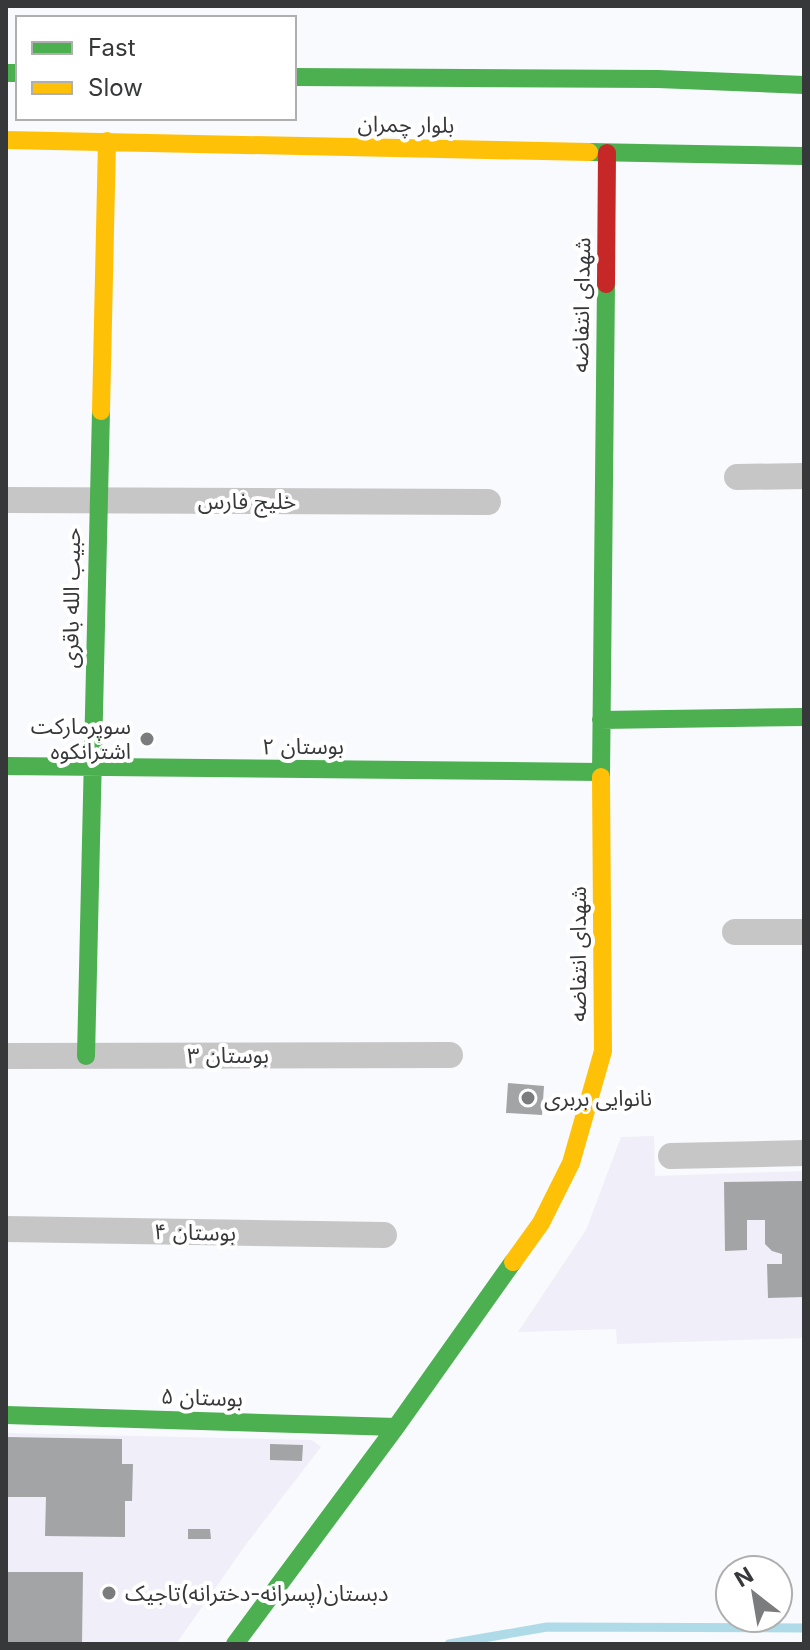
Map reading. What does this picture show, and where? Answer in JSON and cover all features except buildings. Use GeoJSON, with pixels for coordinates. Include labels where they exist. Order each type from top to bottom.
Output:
{"type":"FeatureCollection","features":[{"type":"Feature","properties":{"kind":"street","name":"بلوار چمران"},"geometry":{"type":"LineString","coordinates":[[296,77],[658,79],[804,85]]}},
{"type":"Feature","properties":{"kind":"street","name":"بلوار چمران"},"geometry":{"type":"LineString","coordinates":[[6,140],[804,156]]}},
{"type":"Feature","properties":{"kind":"street","name":"حبیب الله باقری"},"geometry":{"type":"LineString","coordinates":[[86,1056],[107,141]]}},
{"type":"Feature","properties":{"kind":"street","name":"شهدای انتفاضه"},"geometry":{"type":"LineString","coordinates":[[235,1644],[396,1427],[541,1223],[571,1163],[603,1051],[601,720],[607,153]]}},
{"type":"Feature","properties":{"kind":"street"},"geometry":{"type":"LineString","coordinates":[[737,477],[804,476]]}},
{"type":"Feature","properties":{"kind":"street","name":"خلیج فارس"},"geometry":{"type":"LineString","coordinates":[[6,500],[488,502]]}},
{"type":"Feature","properties":{"kind":"street"},"geometry":{"type":"LineString","coordinates":[[601,720],[804,717]]}},
{"type":"Feature","properties":{"kind":"street","name":"بوستان ۲"},"geometry":{"type":"LineString","coordinates":[[6,766],[601,772]]}},
{"type":"Feature","properties":{"kind":"street"},"geometry":{"type":"LineString","coordinates":[[735,932],[804,932]]}},
{"type":"Feature","properties":{"kind":"street","name":"بوستان ۳"},"geometry":{"type":"LineString","coordinates":[[6,1056],[450,1055]]}},
{"type":"Feature","properties":{"kind":"street"},"geometry":{"type":"LineString","coordinates":[[671,1156],[804,1153]]}},
{"type":"Feature","properties":{"kind":"street","name":"بوستان ۴"},"geometry":{"type":"LineString","coordinates":[[6,1229],[384,1235]]}},
{"type":"Feature","properties":{"kind":"street","name":"بوستان ۵"},"geometry":{"type":"LineString","coordinates":[[6,1415],[396,1427]]}},
{"type":"Feature","properties":{"kind":"shaded area"},"geometry":{"type":"Polygon","coordinates":[[[654,1136],[655,1176],[804,1171],[804,1338],[617,1344],[616,1329],[518,1332],[586,1230],[621,1137],[654,1136]]]}},
{"type":"Feature","properties":{"kind":"shaded area"},"geometry":{"type":"Polygon","coordinates":[[[6,1433],[312,1440],[321,1447],[247,1543],[176,1644],[6,1644],[6,1433]]]}},
{"type":"Feature","properties":{"kind":"waterway"},"geometry":{"type":"LineString","coordinates":[[449,1644],[547,1627],[804,1628]]}},
{"type":"Feature","properties":{"kind":"traffic: fast"},"geometry":{"type":"LineString","coordinates":[[6,73],[16,73]]}},
{"type":"Feature","properties":{"kind":"traffic: fast"},"geometry":{"type":"LineString","coordinates":[[296,77],[658,79],[804,85]]}},
{"type":"Feature","properties":{"kind":"traffic: fast"},"geometry":{"type":"LineString","coordinates":[[589,152],[804,156]]}},
{"type":"Feature","properties":{"kind":"traffic: fast"},"geometry":{"type":"LineString","coordinates":[[601,777],[606,284]]}},
{"type":"Feature","properties":{"kind":"traffic: fast"},"geometry":{"type":"LineString","coordinates":[[86,1056],[101,411]]}},
{"type":"Feature","properties":{"kind":"traffic: fast"},"geometry":{"type":"LineString","coordinates":[[601,720],[804,717]]}},
{"type":"Feature","properties":{"kind":"traffic: fast"},"geometry":{"type":"LineString","coordinates":[[6,766],[601,772]]}},
{"type":"Feature","properties":{"kind":"traffic: fast"},"geometry":{"type":"LineString","coordinates":[[235,1644],[396,1427],[513,1262]]}},
{"type":"Feature","properties":{"kind":"traffic: fast"},"geometry":{"type":"LineString","coordinates":[[6,1415],[396,1427]]}},
{"type":"Feature","properties":{"kind":"traffic: slow"},"geometry":{"type":"LineString","coordinates":[[6,140],[589,152]]}},
{"type":"Feature","properties":{"kind":"traffic: slow"},"geometry":{"type":"LineString","coordinates":[[101,411],[107,141]]}},
{"type":"Feature","properties":{"kind":"traffic: slow"},"geometry":{"type":"LineString","coordinates":[[513,1262],[541,1223],[571,1163],[603,1051],[601,777]]}},
{"type":"Feature","properties":{"kind":"traffic: jam"},"geometry":{"type":"LineString","coordinates":[[606,284],[607,153]]}},
{"type":"Feature","properties":{"kind":"place","name":"سوپرمارکت اشترانکوه"},"geometry":{"type":"Point","coordinates":[147,739]}},
{"type":"Feature","properties":{"kind":"place","name":"نانوایی بربری"},"geometry":{"type":"Point","coordinates":[528,1098]}},
{"type":"Feature","properties":{"kind":"place","name":"دبستان(پسرانه-دخترانه)تاجیک"},"geometry":{"type":"Point","coordinates":[109,1593]}}]}
